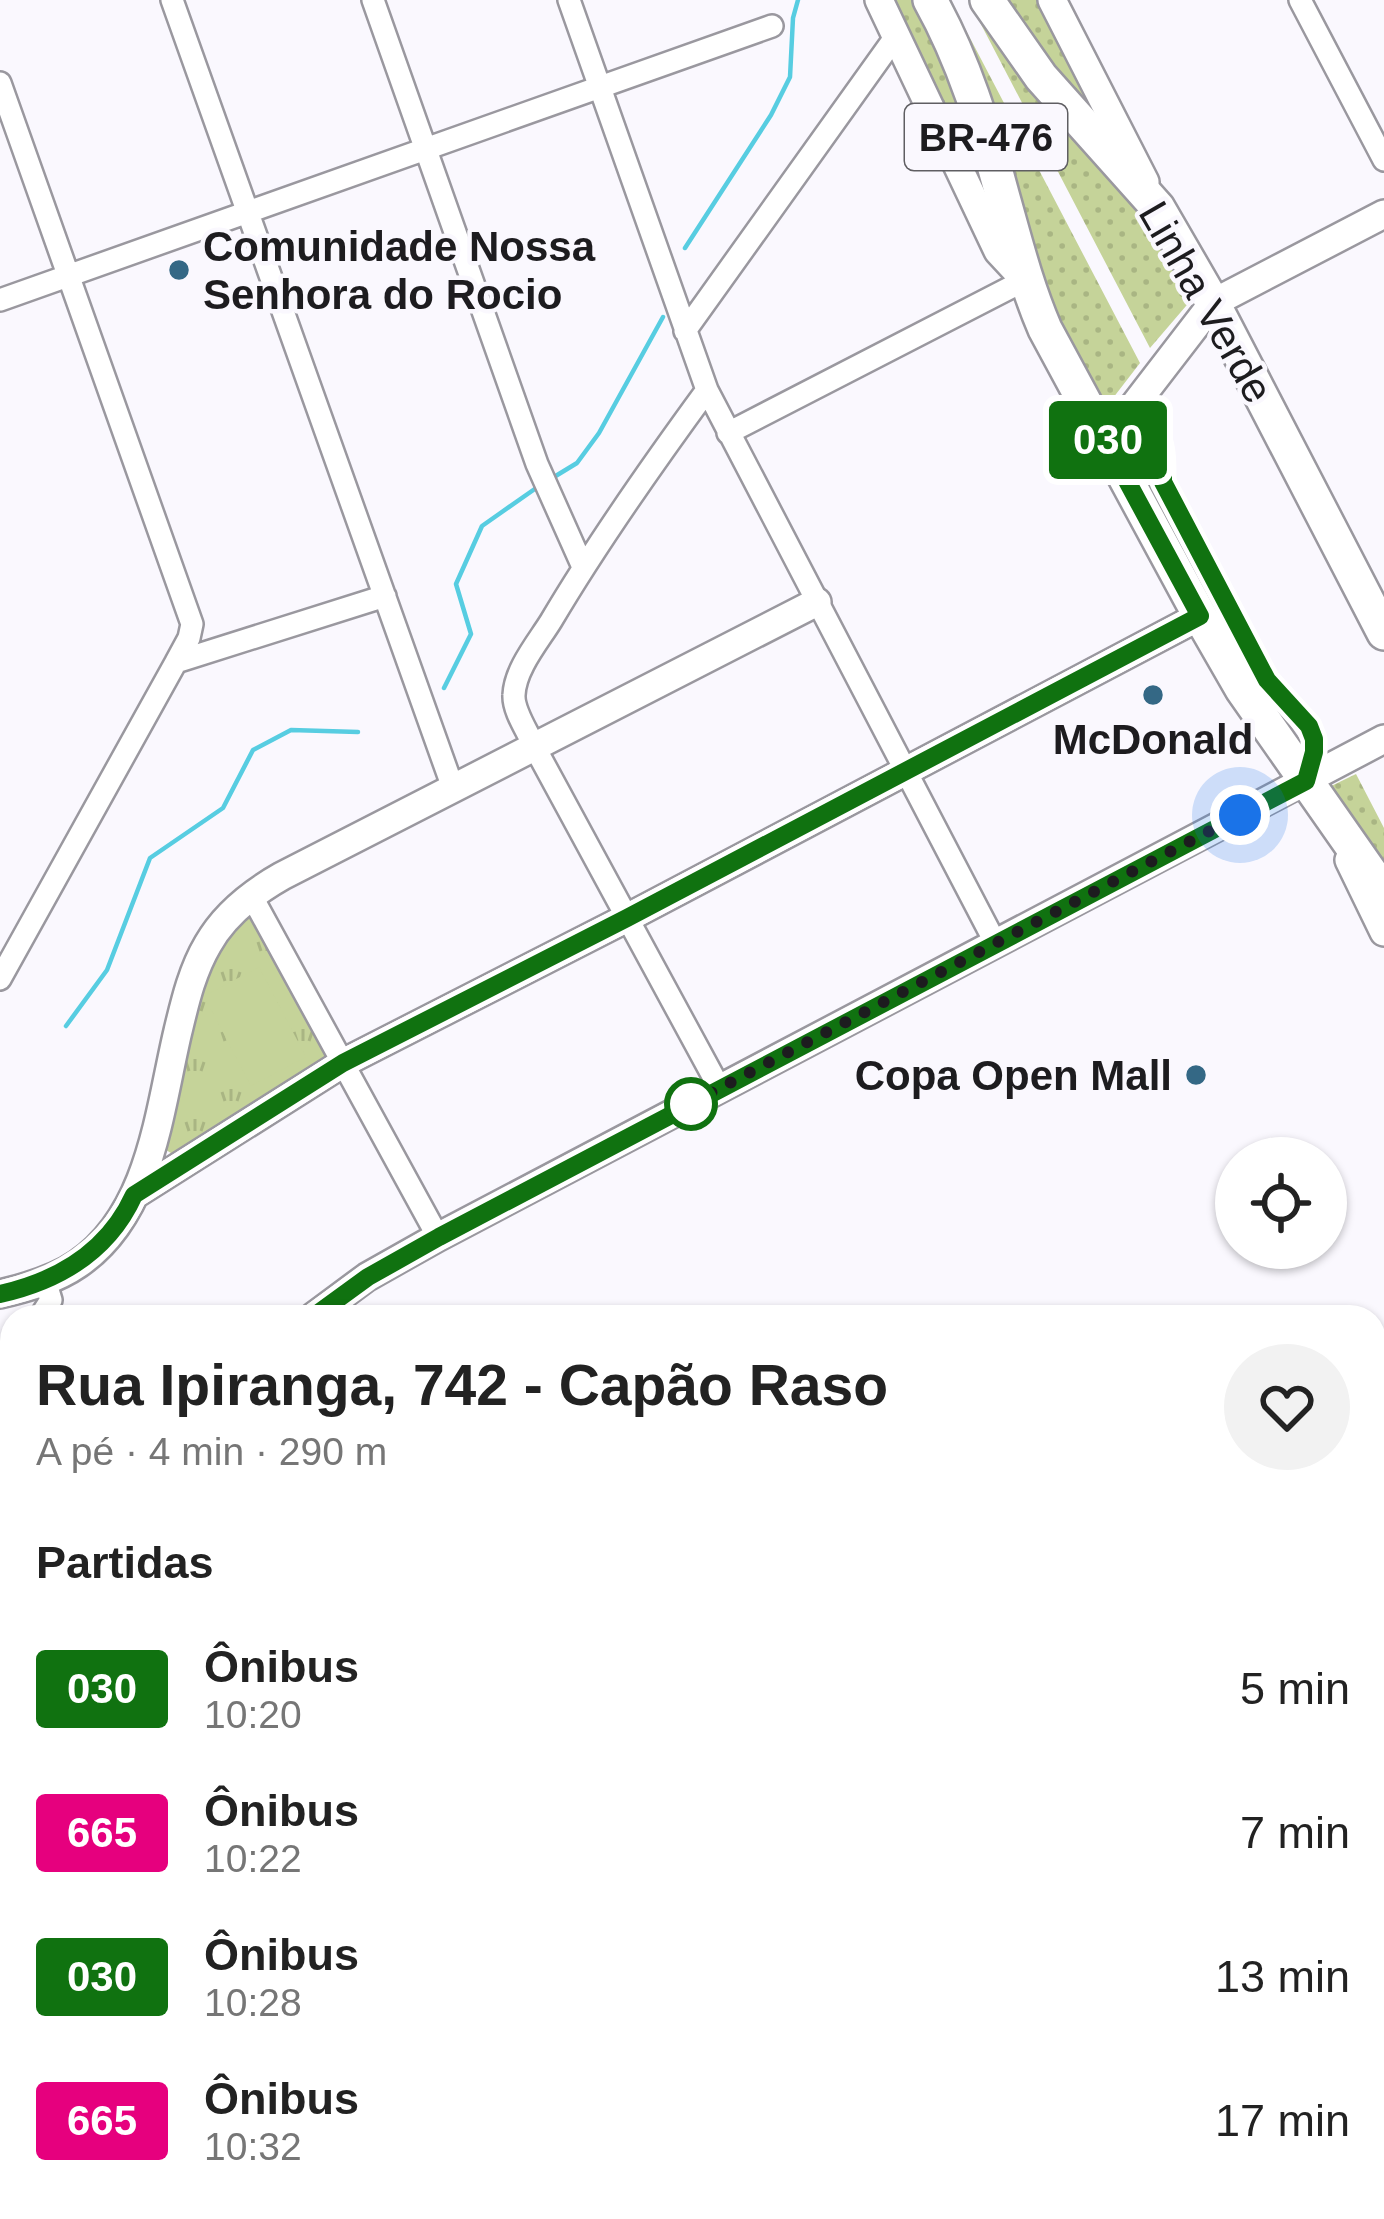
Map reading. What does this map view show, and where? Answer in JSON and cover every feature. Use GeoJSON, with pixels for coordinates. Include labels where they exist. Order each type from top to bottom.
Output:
{"type":"FeatureCollection","features":[{"type":"Feature","properties":{"kind":"highway","name":"BR-476"},"geometry":{"type":"LineString","coordinates":[[930,0],[963,68],[1025,280],[1045,328],[1242,689],[1384,892]]}},
{"type":"Feature","properties":{"kind":"highway","name":"Linha Verde"},"geometry":{"type":"LineString","coordinates":[[987,0],[1041,77],[1158,208],[1213,303],[1384,633]]}},
{"type":"Feature","properties":{"kind":"main road"},"geometry":{"type":"LineString","coordinates":[[879,0],[998,251],[1025,280]]}},
{"type":"Feature","properties":{"kind":"main road"},"geometry":{"type":"LineString","coordinates":[[1052,0],[1158,208]]}},
{"type":"Feature","properties":{"kind":"main road"},"geometry":{"type":"LineString","coordinates":[[1106,442],[1213,303],[1384,214]]}},
{"type":"Feature","properties":{"kind":"main road"},"geometry":{"type":"LineString","coordinates":[[0,1294],[41,1303],[113,1229],[147,1161],[194,971],[219,926],[251,896],[817,602]]}},
{"type":"Feature","properties":{"kind":"main road"},"geometry":{"type":"LineString","coordinates":[[134,1195],[343,1063],[1200,616]]}},
{"type":"Feature","properties":{"kind":"main road"},"geometry":{"type":"LineString","coordinates":[[330,1305],[439,1237],[996,944],[1315,794],[1384,740]]}},
{"type":"Feature","properties":{"kind":"main road"},"geometry":{"type":"LineString","coordinates":[[1315,794],[1384,932]]}},
{"type":"Feature","properties":{"kind":"street"},"geometry":{"type":"LineString","coordinates":[[172,0],[454,788]]}},
{"type":"Feature","properties":{"kind":"street"},"geometry":{"type":"LineString","coordinates":[[373,0],[537,464],[583,567]]}},
{"type":"Feature","properties":{"kind":"street"},"geometry":{"type":"LineString","coordinates":[[569,0],[707,390],[996,944]]}},
{"type":"Feature","properties":{"kind":"street"},"geometry":{"type":"LineString","coordinates":[[1300,0],[1384,160]]}},
{"type":"Feature","properties":{"kind":"street"},"geometry":{"type":"LineString","coordinates":[[0,300],[772,26]]}},
{"type":"Feature","properties":{"kind":"street"},"geometry":{"type":"LineString","coordinates":[[685,331],[896,36]]}},
{"type":"Feature","properties":{"kind":"street"},"geometry":{"type":"LineString","coordinates":[[0,83],[192,624],[189,638],[0,979]]}},
{"type":"Feature","properties":{"kind":"street"},"geometry":{"type":"LineString","coordinates":[[728,433],[1025,280]]}},
{"type":"Feature","properties":{"kind":"street"},"geometry":{"type":"LineString","coordinates":[[707,390],[583,567],[517,683],[515,704],[720,1089]]}},
{"type":"Feature","properties":{"kind":"street"},"geometry":{"type":"LineString","coordinates":[[176,662],[385,596]]}},
{"type":"Feature","properties":{"kind":"street"},"geometry":{"type":"LineString","coordinates":[[251,896],[439,1237]]}},
{"type":"Feature","properties":{"kind":"green space"},"geometry":{"type":"Polygon","coordinates":[[[890,0],[918,0],[968,121],[997,232],[977,183],[977,169],[890,0]]]}},
{"type":"Feature","properties":{"kind":"green space"},"geometry":{"type":"Polygon","coordinates":[[[1008,0],[1041,0],[1098,114],[1037,49],[1008,0]]]}},
{"type":"Feature","properties":{"kind":"green space"},"geometry":{"type":"Polygon","coordinates":[[[978,6],[1143,212],[1192,299],[1150,348],[973,9],[978,6]]]}},
{"type":"Feature","properties":{"kind":"green space"},"geometry":{"type":"Polygon","coordinates":[[[959,17],[1140,363],[1103,411],[1044,297],[953,20],[959,17]]]}},
{"type":"Feature","properties":{"kind":"green space"},"geometry":{"type":"Polygon","coordinates":[[[1356,774],[1384,828],[1384,872],[1325,789],[1356,774]]]}},
{"type":"Feature","properties":{"kind":"green space"},"geometry":{"type":"Polygon","coordinates":[[[240,917],[257,920],[330,1059],[176,1156],[161,1147],[201,976],[240,917]]]}},
{"type":"Feature","properties":{"kind":"green space"},"geometry":{"type":"Polygon","coordinates":[[[259,967],[306,1057],[251,1086],[204,996],[259,967]]]}},
{"type":"Feature","properties":{"kind":"waterway"},"geometry":{"type":"LineString","coordinates":[[685,248],[771,115],[790,77],[798,0]]}},
{"type":"Feature","properties":{"kind":"waterway"},"geometry":{"type":"LineString","coordinates":[[554,477],[577,463],[599,433],[663,317]]}},
{"type":"Feature","properties":{"kind":"waterway"},"geometry":{"type":"LineString","coordinates":[[444,688],[471,634],[456,584],[482,526],[539,486]]}},
{"type":"Feature","properties":{"kind":"waterway"},"geometry":{"type":"LineString","coordinates":[[66,1026],[107,970],[150,858],[223,808],[253,750],[291,730],[358,732]]}},
{"type":"Feature","properties":{"kind":"bus line","name":"030"},"geometry":{"type":"LineString","coordinates":[[0,1294],[37,1284],[79,1264],[113,1229],[134,1195],[343,1063],[1200,616],[1106,442],[1125,418],[1141,419],[1154,429],[1162,446],[1163,482],[1267,680],[1309,726],[1314,752],[1306,781],[439,1237],[329,1305]]}},
{"type":"Feature","properties":{"kind":"place","name":"Comunidade Nossa Senhora do Rocio"},"geometry":{"type":"Point","coordinates":[179,270]}},
{"type":"Feature","properties":{"kind":"place","name":"McDonald"},"geometry":{"type":"Point","coordinates":[1153,695]}},
{"type":"Feature","properties":{"kind":"place","name":"Copa Open Mall"},"geometry":{"type":"Point","coordinates":[1196,1075]}},
{"type":"Feature","properties":{"kind":"route"},"geometry":{"type":"LineString","coordinates":[[691,1104],[682,1108],[1240,815]]}}]}
